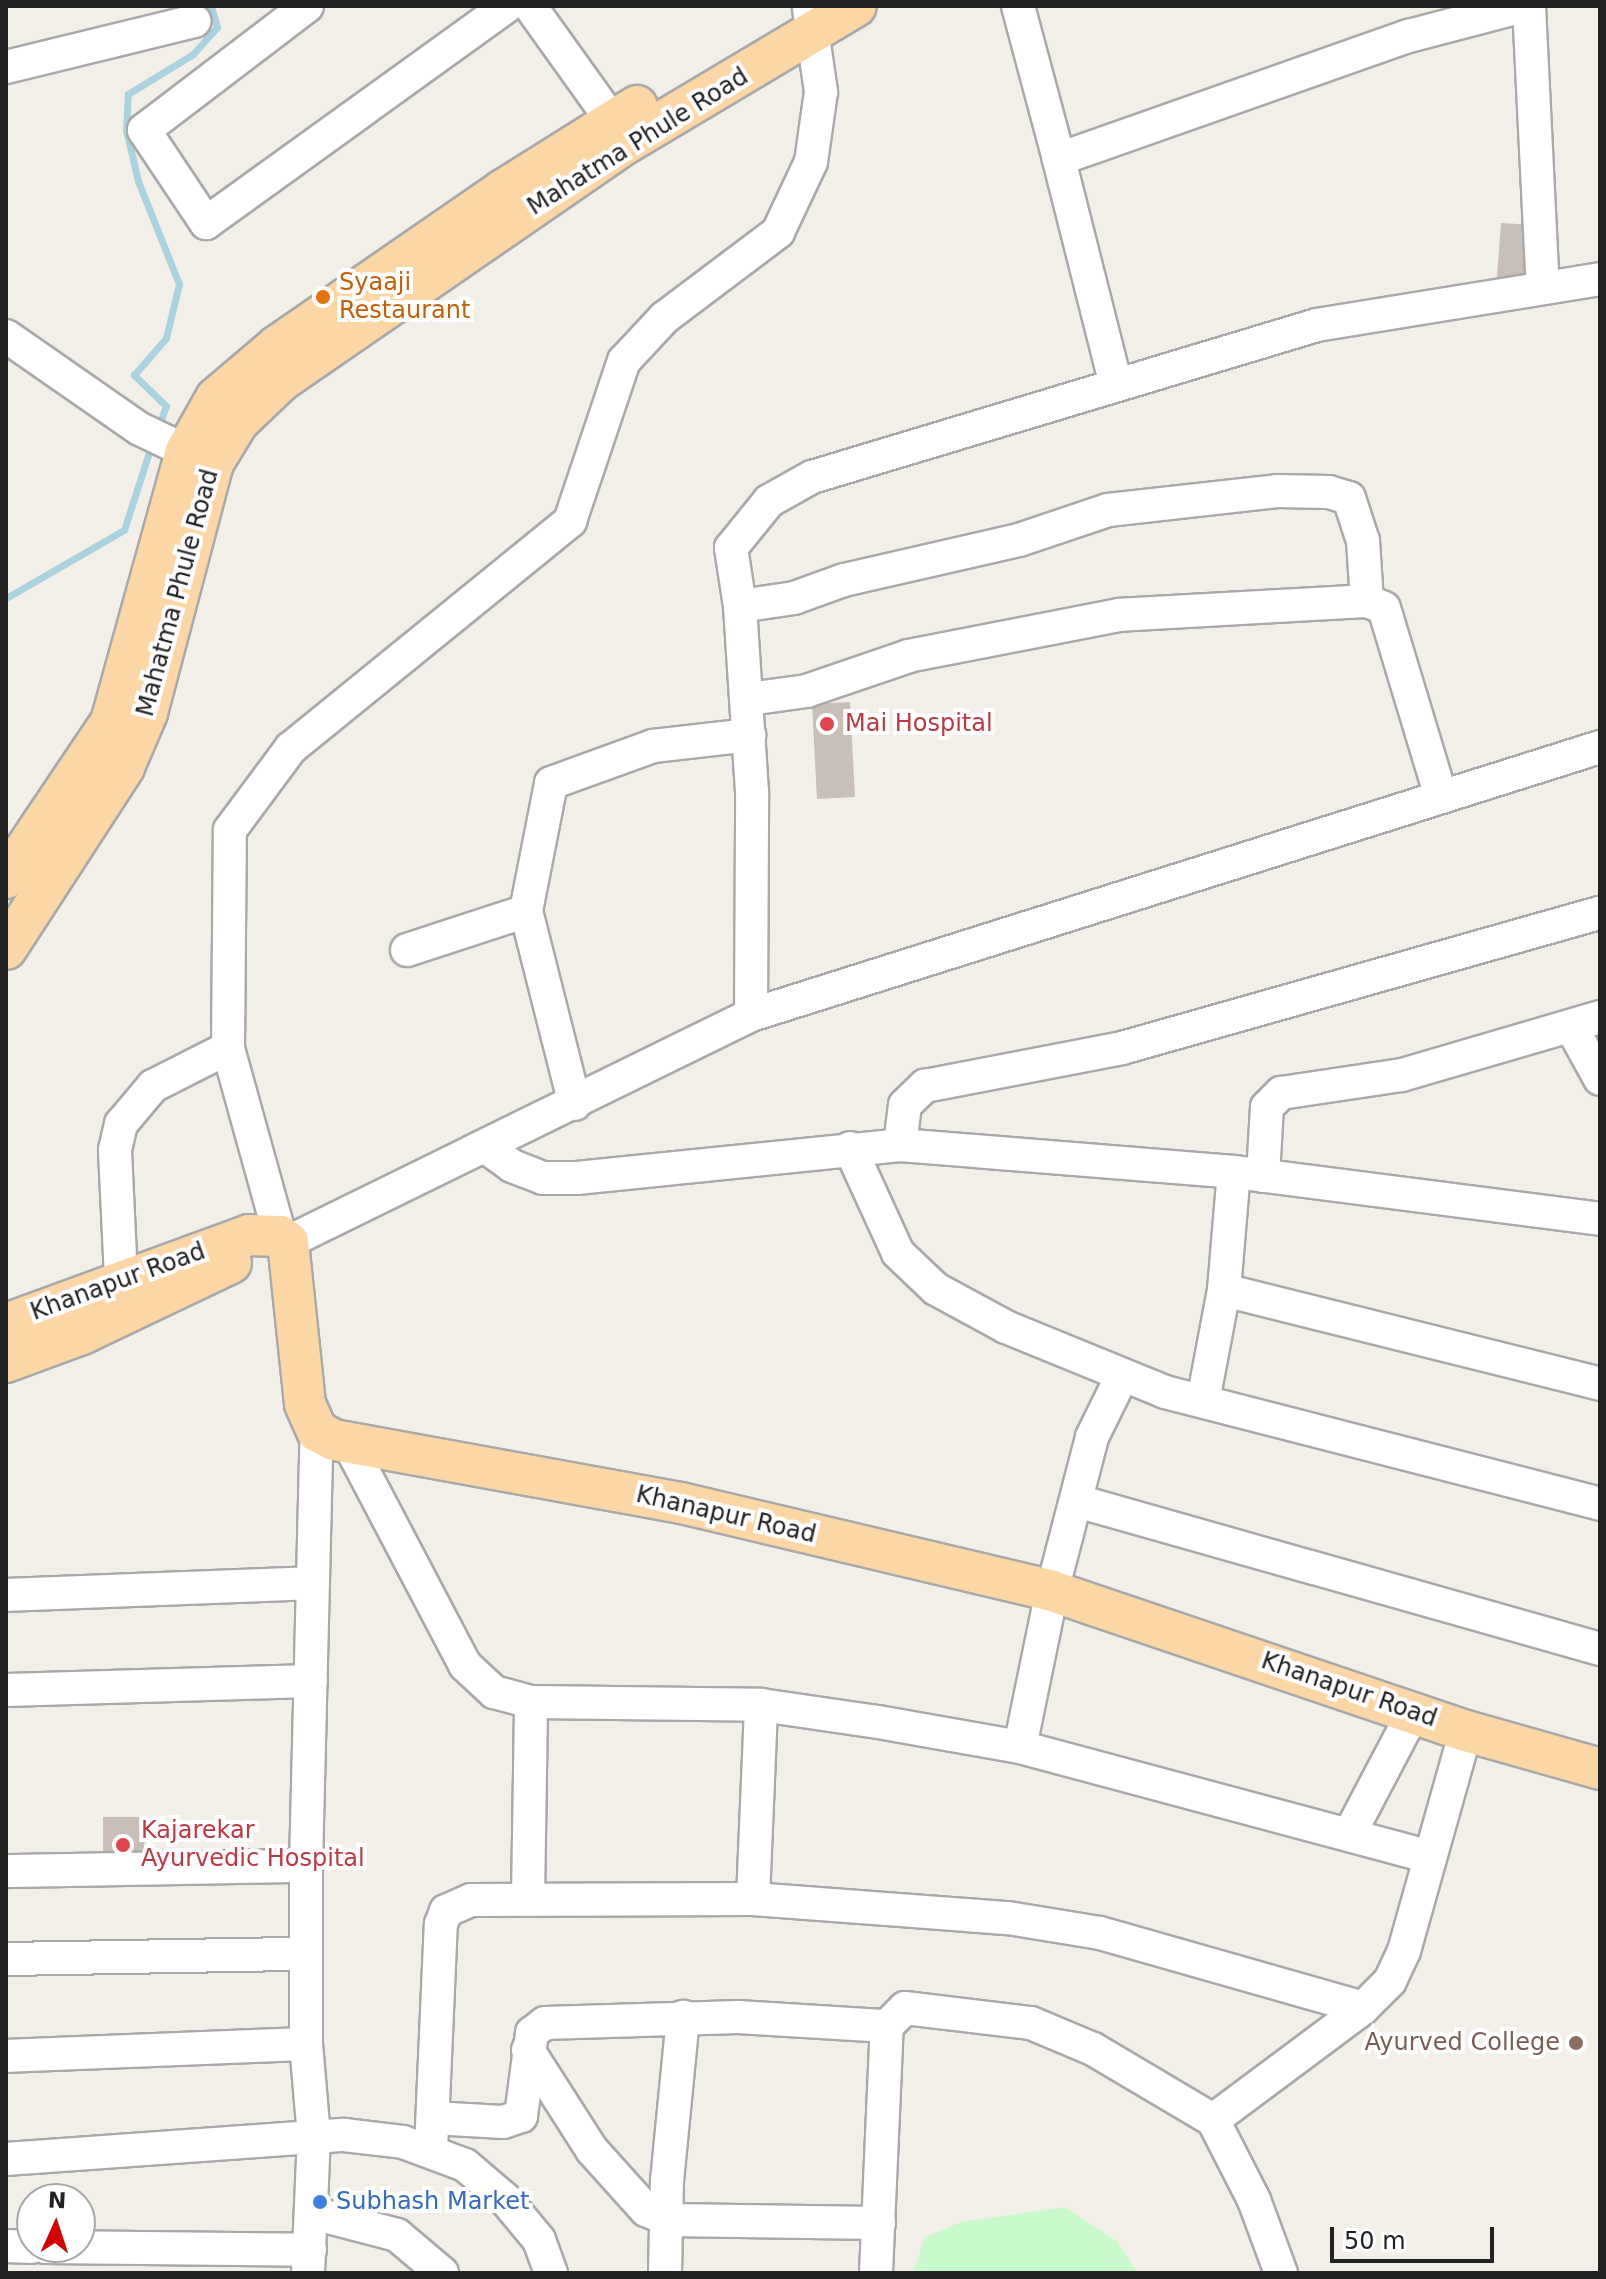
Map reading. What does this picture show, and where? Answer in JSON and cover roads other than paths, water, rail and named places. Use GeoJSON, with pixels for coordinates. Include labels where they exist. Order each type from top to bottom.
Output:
{"type":"FeatureCollection","features":[{"type":"Feature","properties":{"kind":"main road","name":"Mahatma Phule Road"},"geometry":{"type":"LineString","coordinates":[[6,878],[111,722],[186,451],[216,398],[246,369],[620,131],[812,16],[856,6]]}},
{"type":"Feature","properties":{"kind":"main road","name":"Mahatma Phule Road"},"geometry":{"type":"LineString","coordinates":[[6,949],[124,767],[147,713],[213,463],[238,422],[281,381],[620,131]]}},
{"type":"Feature","properties":{"kind":"main road","name":"Khanapur Road"},"geometry":{"type":"LineString","coordinates":[[6,1324],[121,1278],[249,1235],[277,1238]]}},
{"type":"Feature","properties":{"kind":"main road"},"geometry":{"type":"LineString","coordinates":[[6,1362],[82,1334],[277,1238],[305,1404],[333,1437]]}},
{"type":"Feature","properties":{"kind":"main road","name":"Khanapur Road"},"geometry":{"type":"LineString","coordinates":[[333,1437],[681,1503],[1052,1591],[1466,1731],[1600,1769]]}},
{"type":"Feature","properties":{"kind":"street"},"geometry":{"type":"LineString","coordinates":[[307,6],[144,130],[206,223],[507,6]]}},
{"type":"Feature","properties":{"kind":"street"},"geometry":{"type":"LineString","coordinates":[[530,6],[620,131]]}},
{"type":"Feature","properties":{"kind":"street"},"geometry":{"type":"LineString","coordinates":[[1018,6],[1116,385]]}},
{"type":"Feature","properties":{"kind":"street"},"geometry":{"type":"LineString","coordinates":[[1059,159],[1107,146],[1409,36],[1526,6],[1543,288]]}},
{"type":"Feature","properties":{"kind":"street"},"geometry":{"type":"LineString","coordinates":[[812,16],[821,92],[811,162],[778,232],[664,318],[624,361],[570,521],[291,748],[230,830],[228,1048],[277,1238],[486,1147],[751,1015],[1440,794],[1600,747]]}},
{"type":"Feature","properties":{"kind":"street"},"geometry":{"type":"LineString","coordinates":[[6,67],[194,21]]}},
{"type":"Feature","properties":{"kind":"street"},"geometry":{"type":"LineString","coordinates":[[751,1015],[748,699],[741,668],[740,606],[731,548],[769,501],[812,477],[1317,325],[1600,279]]}},
{"type":"Feature","properties":{"kind":"street"},"geometry":{"type":"LineString","coordinates":[[6,336],[140,429],[186,451]]}},
{"type":"Feature","properties":{"kind":"street"},"geometry":{"type":"LineString","coordinates":[[740,606],[794,598],[844,580],[1019,540],[1108,510],[1277,491],[1329,492],[1349,498],[1363,541],[1367,601]]}},
{"type":"Feature","properties":{"kind":"street"},"geometry":{"type":"LineString","coordinates":[[748,699],[807,691],[909,656],[1119,615],[1367,601],[1384,608],[1440,794]]}},
{"type":"Feature","properties":{"kind":"street"},"geometry":{"type":"LineString","coordinates":[[575,1104],[526,911],[551,783],[653,746],[749,735]]}},
{"type":"Feature","properties":{"kind":"street"},"geometry":{"type":"LineString","coordinates":[[407,950],[526,911]]}},
{"type":"Feature","properties":{"kind":"street"},"geometry":{"type":"LineString","coordinates":[[900,1145],[905,1105],[925,1086],[1122,1048],[1600,913]]}},
{"type":"Feature","properties":{"kind":"street"},"geometry":{"type":"LineString","coordinates":[[1203,1401],[1249,1174],[1267,1107],[1281,1093],[1402,1075],[1586,1022],[1600,1079]]}},
{"type":"Feature","properties":{"kind":"street"},"geometry":{"type":"LineString","coordinates":[[121,1278],[115,1150],[121,1124],[153,1086],[228,1048]]}},
{"type":"Feature","properties":{"kind":"street"},"geometry":{"type":"LineString","coordinates":[[486,1147],[512,1166],[543,1178],[577,1178],[900,1145],[1249,1174],[1600,1219]]}},
{"type":"Feature","properties":{"kind":"street"},"geometry":{"type":"LineString","coordinates":[[850,1148],[891,1242],[936,1289],[1016,1332],[1121,1378],[1600,1504]]}},
{"type":"Feature","properties":{"kind":"street"},"geometry":{"type":"LineString","coordinates":[[1224,1290],[1600,1384]]}},
{"type":"Feature","properties":{"kind":"street"},"geometry":{"type":"LineString","coordinates":[[1020,1747],[1052,1591],[1092,1437],[1121,1378]]}},
{"type":"Feature","properties":{"kind":"street"},"geometry":{"type":"LineString","coordinates":[[96,2250],[309,2261],[314,2137],[306,2044],[306,1866],[313,1583],[333,1437]]}},
{"type":"Feature","properties":{"kind":"street"},"geometry":{"type":"LineString","coordinates":[[333,1437],[465,1665],[494,1692],[531,1702],[761,1705],[1020,1747],[1428,1856]]}},
{"type":"Feature","properties":{"kind":"street"},"geometry":{"type":"LineString","coordinates":[[1077,1501],[1600,1649]]}},
{"type":"Feature","properties":{"kind":"street"},"geometry":{"type":"LineString","coordinates":[[6,1595],[313,1583]]}},
{"type":"Feature","properties":{"kind":"street"},"geometry":{"type":"LineString","coordinates":[[6,1690],[311,1681]]}},
{"type":"Feature","properties":{"kind":"street"},"geometry":{"type":"LineString","coordinates":[[528,1899],[531,1702]]}},
{"type":"Feature","properties":{"kind":"street"},"geometry":{"type":"LineString","coordinates":[[753,1899],[761,1705]]}},
{"type":"Feature","properties":{"kind":"street"},"geometry":{"type":"LineString","coordinates":[[1350,1833],[1414,1711]]}},
{"type":"Feature","properties":{"kind":"street"},"geometry":{"type":"LineString","coordinates":[[1213,2120],[1363,2008],[1390,1981],[1404,1951],[1428,1856],[1466,1731]]}},
{"type":"Feature","properties":{"kind":"street"},"geometry":{"type":"LineString","coordinates":[[6,1871],[306,1866]]}},
{"type":"Feature","properties":{"kind":"street"},"geometry":{"type":"LineString","coordinates":[[432,2134],[446,1911],[471,1900],[753,1899],[1056,1924],[1207,1961],[1363,2008]]}},
{"type":"Feature","properties":{"kind":"street"},"geometry":{"type":"LineString","coordinates":[[6,1959],[306,1954]]}},
{"type":"Feature","properties":{"kind":"street"},"geometry":{"type":"LineString","coordinates":[[876,2273],[887,2026],[905,2008],[920,2007],[1031,2023],[1093,2049],[1213,2120],[1274,2244],[1281,2273]]}},
{"type":"Feature","properties":{"kind":"street"},"geometry":{"type":"LineString","coordinates":[[6,2159],[314,2137],[432,2134],[503,2122],[521,2116],[532,2033],[545,2023],[683,2017],[887,2026]]}},
{"type":"Feature","properties":{"kind":"street"},"geometry":{"type":"LineString","coordinates":[[665,2273],[673,2090],[683,2017]]}},
{"type":"Feature","properties":{"kind":"street"},"geometry":{"type":"LineString","coordinates":[[6,2056],[306,2044]]}},
{"type":"Feature","properties":{"kind":"street"},"geometry":{"type":"LineString","coordinates":[[528,2050],[592,2150],[646,2210],[669,2220],[879,2223]]}},
{"type":"Feature","properties":{"kind":"street"},"geometry":{"type":"LineString","coordinates":[[432,2134],[505,2199],[539,2240],[551,2273]]}},
{"type":"Feature","properties":{"kind":"street"},"geometry":{"type":"LineString","coordinates":[[313,2213],[397,2235],[442,2273]]}},
{"type":"Feature","properties":{"kind":"waterway"},"geometry":{"type":"LineString","coordinates":[[159,425],[166,406],[134,375],[166,338],[179,284],[138,181],[126,130],[128,94],[193,54],[217,27],[211,6]]}},
{"type":"Feature","properties":{"kind":"waterway"},"geometry":{"type":"LineString","coordinates":[[6,598],[124,530],[149,452]]}},
{"type":"Feature","properties":{"kind":"place","name":"Syaaji Restaurant"},"geometry":{"type":"Point","coordinates":[323,297]}},
{"type":"Feature","properties":{"kind":"place","name":"Mai Hospital"},"geometry":{"type":"Point","coordinates":[827,724]}},
{"type":"Feature","properties":{"kind":"place","name":"Kajarekar Ayurvedic Hospital"},"geometry":{"type":"Point","coordinates":[123,1845]}},
{"type":"Feature","properties":{"kind":"place","name":"Ayurved College"},"geometry":{"type":"Point","coordinates":[1576,2043]}},
{"type":"Feature","properties":{"kind":"place","name":"Subhash Market"},"geometry":{"type":"Point","coordinates":[320,2202]}}]}
